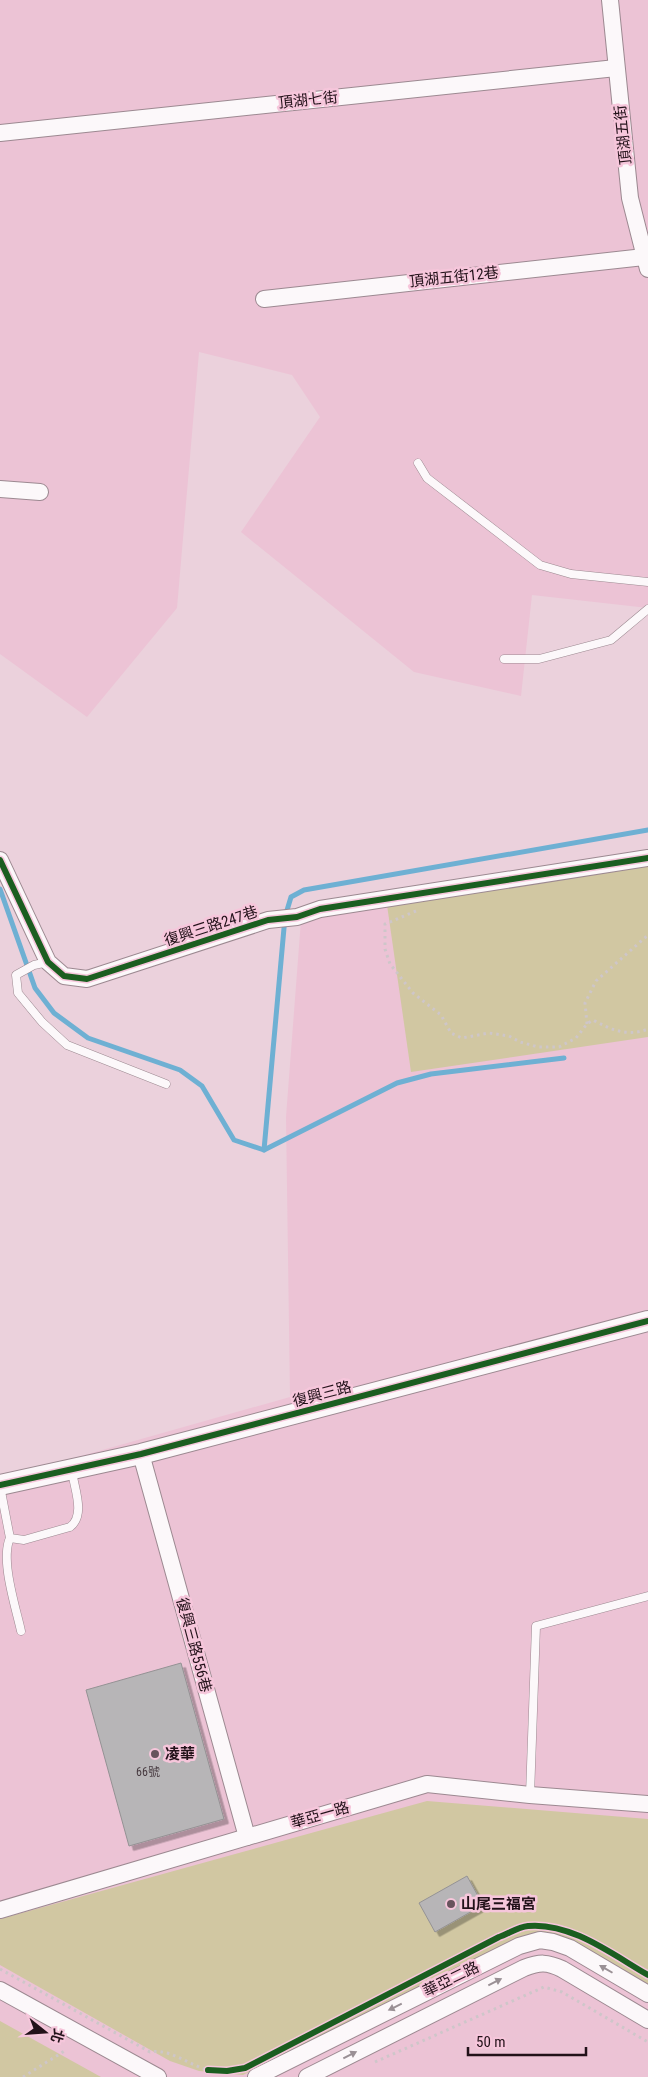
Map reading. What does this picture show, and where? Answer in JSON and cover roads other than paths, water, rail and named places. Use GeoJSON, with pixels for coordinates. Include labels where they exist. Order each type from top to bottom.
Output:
{"type":"FeatureCollection","features":[{"type":"Feature","properties":{"kind":"street","name":"頂湖五街"},"geometry":{"type":"LineString","coordinates":[[610,0],[630,198],[646,263]]}},
{"type":"Feature","properties":{"kind":"street","name":"頂湖七街"},"geometry":{"type":"LineString","coordinates":[[0,133],[616,68]]}},
{"type":"Feature","properties":{"kind":"street","name":"頂湖五街12巷"},"geometry":{"type":"LineString","coordinates":[[264,299],[646,263]]}},
{"type":"Feature","properties":{"kind":"street"},"geometry":{"type":"LineString","coordinates":[[0,489],[40,492]]}},
{"type":"Feature","properties":{"kind":"street","name":"復興三路247巷"},"geometry":{"type":"LineString","coordinates":[[0,860],[41,963],[64,976],[87,979],[268,920],[297,917],[320,910],[648,858]]}},
{"type":"Feature","properties":{"kind":"street","name":"復興三路"},"geometry":{"type":"LineString","coordinates":[[0,1486],[141,1454],[648,1321]]}},
{"type":"Feature","properties":{"kind":"street","name":"復興三路556巷"},"geometry":{"type":"LineString","coordinates":[[141,1454],[247,1837]]}},
{"type":"Feature","properties":{"kind":"street","name":"華亞一路"},"geometry":{"type":"LineString","coordinates":[[0,1910],[427,1784],[530,1795],[648,1804]]}},
{"type":"Feature","properties":{"kind":"street","name":"華亞二路"},"geometry":{"type":"LineString","coordinates":[[256,2077],[519,1946],[540,1940],[570,1948],[648,1994]]}},
{"type":"Feature","properties":{"kind":"street","name":"華亞二路"},"geometry":{"type":"LineString","coordinates":[[307,2077],[539,1962],[549,1962],[648,2020]]}},
{"type":"Feature","properties":{"kind":"street"},"geometry":{"type":"LineString","coordinates":[[0,1990],[153,2074]]}},
{"type":"Feature","properties":{"kind":"lane"},"geometry":{"type":"LineString","coordinates":[[418,463],[427,478],[540,565],[571,574],[648,582]]}},
{"type":"Feature","properties":{"kind":"lane"},"geometry":{"type":"LineString","coordinates":[[504,658],[539,659],[611,640],[648,609]]}},
{"type":"Feature","properties":{"kind":"lane"},"geometry":{"type":"LineString","coordinates":[[41,963],[16,975],[18,993],[42,1022],[67,1045],[166,1084]]}},
{"type":"Feature","properties":{"kind":"lane"},"geometry":{"type":"LineString","coordinates":[[10,1538],[24,1540],[70,1527],[75,1523],[79,1513],[71,1469]]}},
{"type":"Feature","properties":{"kind":"lane"},"geometry":{"type":"LineString","coordinates":[[0,1486],[10,1538],[6,1552],[7,1566],[21,1631]]}},
{"type":"Feature","properties":{"kind":"lane"},"geometry":{"type":"LineString","coordinates":[[530,1795],[536,1626],[648,1596]]}},
{"type":"Feature","properties":{"kind":"waterway"},"geometry":{"type":"LineString","coordinates":[[264,1150],[285,917],[291,897],[304,890],[648,830]]}},
{"type":"Feature","properties":{"kind":"waterway"},"geometry":{"type":"LineString","coordinates":[[0,889],[35,988],[54,1013],[88,1038],[180,1070],[202,1086],[234,1140],[264,1150],[397,1083],[431,1074],[564,1058]]}},
{"type":"Feature","properties":{"kind":"place","name":"凌華"},"geometry":{"type":"Point","coordinates":[155,1754]}},
{"type":"Feature","properties":{"kind":"place","name":"山尾三福宮"},"geometry":{"type":"Point","coordinates":[451,1904]}}]}
